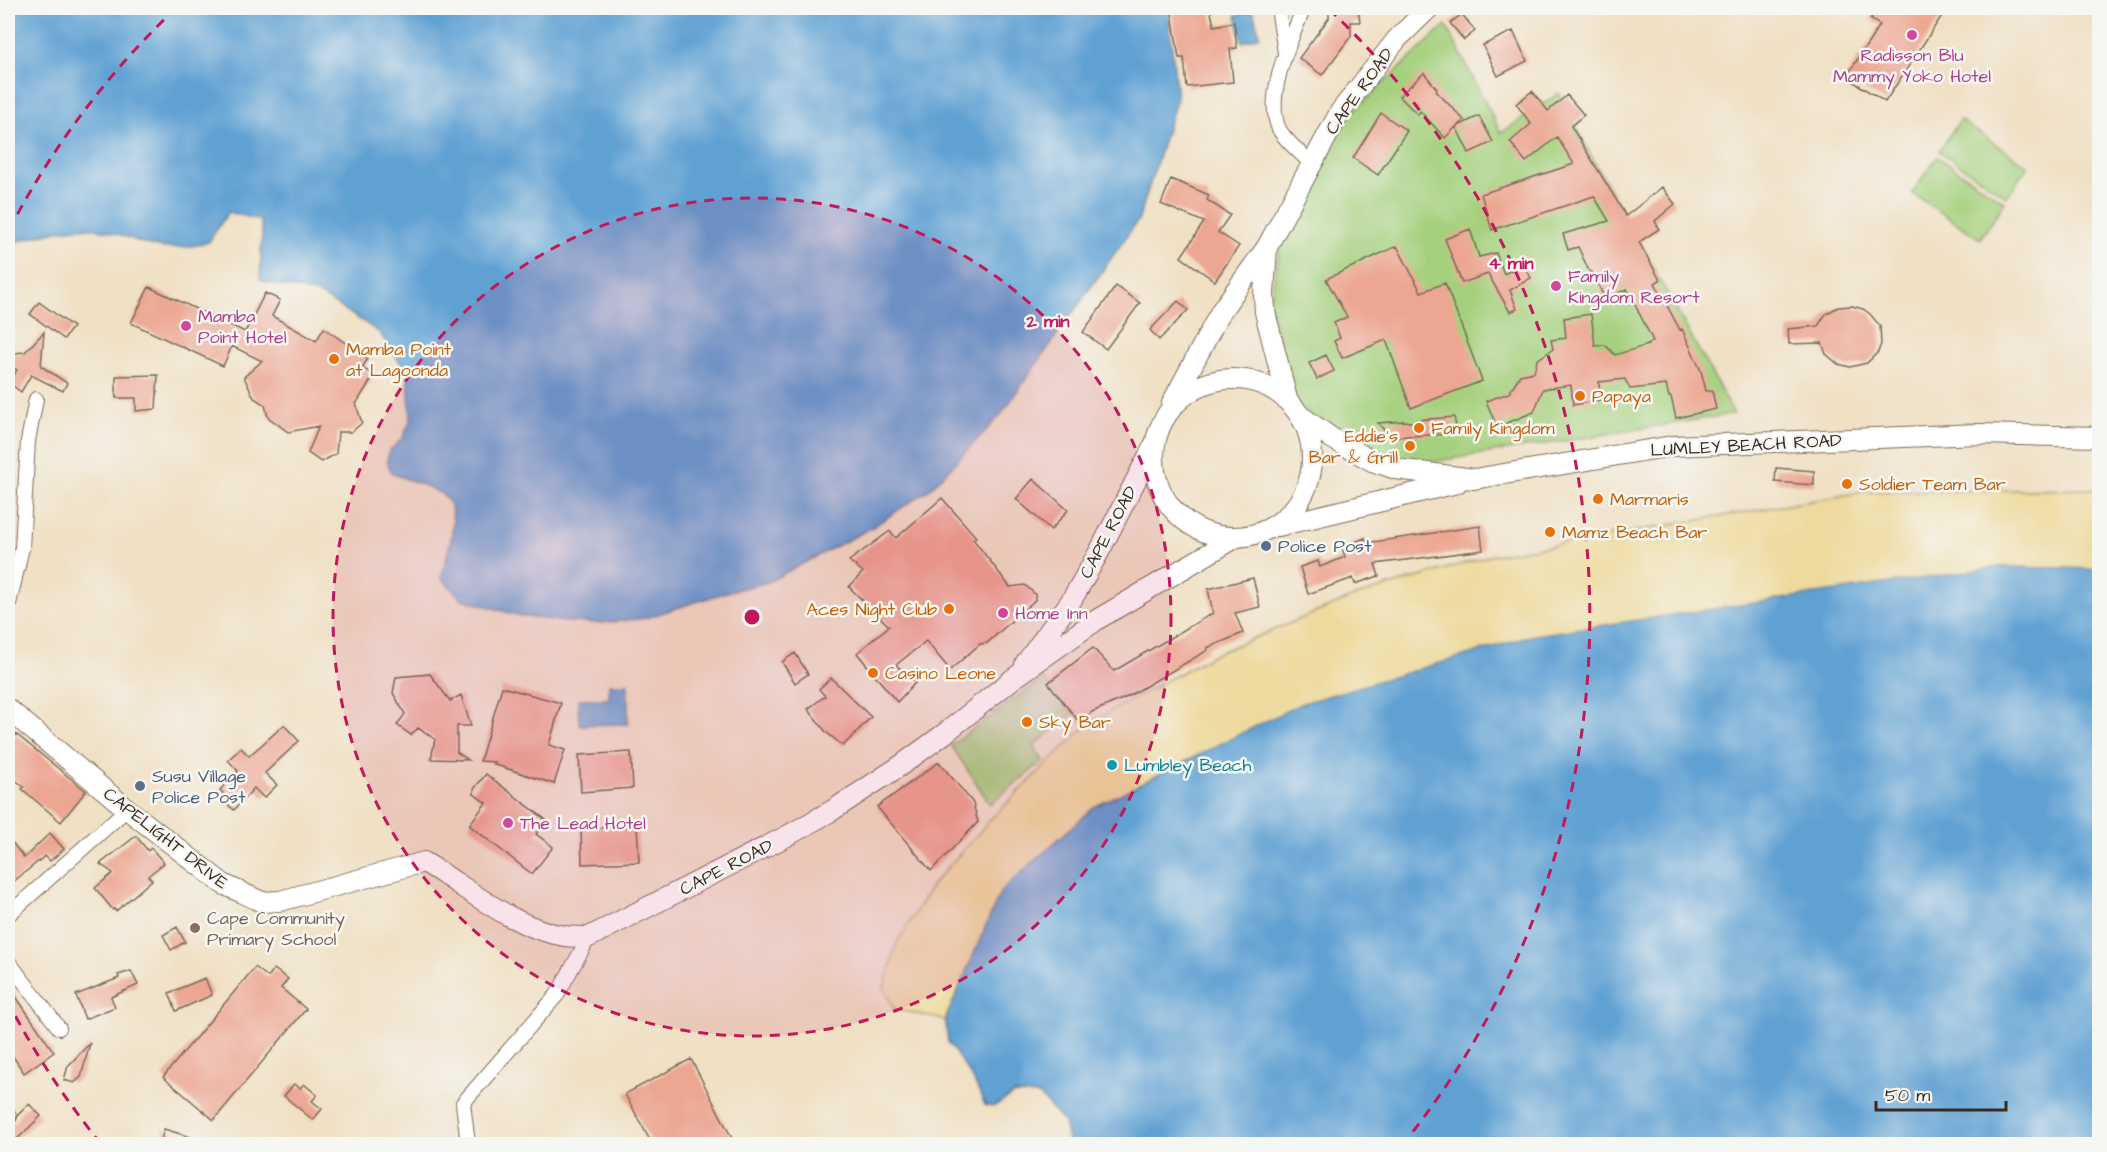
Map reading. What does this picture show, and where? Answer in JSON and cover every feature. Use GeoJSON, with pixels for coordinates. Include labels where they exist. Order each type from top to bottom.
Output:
{"type":"FeatureCollection","features":[{"type":"Feature","properties":{"kind":"main road","name":"CAPE ROAD"},"geometry":{"type":"LineString","coordinates":[[1167,414],[1221,311],[1267,247],[1340,112],[1397,39],[1429,8]]}},
{"type":"Feature","properties":{"kind":"main road"},"geometry":{"type":"LineString","coordinates":[[1267,247],[1265,312],[1287,399]]}},
{"type":"Feature","properties":{"kind":"main road"},"geometry":{"type":"LineString","coordinates":[[1274,527],[1297,506],[1311,478],[1312,447],[1302,417],[1287,399],[1268,386],[1247,380],[1224,379],[1202,385],[1183,397],[1167,414],[1156,442],[1155,470],[1164,498],[1182,519],[1207,534],[1235,538],[1255,535],[1274,527],[1474,479]]}},
{"type":"Feature","properties":{"kind":"main road","name":"LUMLEY BEACH ROAD"},"geometry":{"type":"LineString","coordinates":[[1302,417],[1333,439],[1372,461],[1396,469],[1474,479],[1672,446],[1979,434],[2100,437]]}},
{"type":"Feature","properties":{"kind":"main road","name":"CAPE ROAD"},"geometry":{"type":"LineString","coordinates":[[1014,678],[1071,601],[1156,442]]}},
{"type":"Feature","properties":{"kind":"main road","name":"CAPE ROAD"},"geometry":{"type":"LineString","coordinates":[[589,937],[787,836],[833,810],[944,734],[1014,678],[1098,619],[1235,538]]}},
{"type":"Feature","properties":{"kind":"main road"},"geometry":{"type":"LineString","coordinates":[[1071,601],[1098,619]]}},
{"type":"Feature","properties":{"kind":"main road","name":"CAPELIGHT DRIVE"},"geometry":{"type":"LineString","coordinates":[[8,708],[127,809],[223,884],[262,902],[280,901],[418,862],[426,863],[472,894],[523,922],[544,931],[566,936],[589,937]]}},
{"type":"Feature","properties":{"kind":"street"},"geometry":{"type":"LineString","coordinates":[[1278,8],[1285,55]]}},
{"type":"Feature","properties":{"kind":"street"},"geometry":{"type":"LineString","coordinates":[[1304,8],[1285,55],[1274,103],[1278,126],[1282,134],[1311,163]]}},
{"type":"Feature","properties":{"kind":"street"},"geometry":{"type":"LineString","coordinates":[[8,608],[22,548],[28,441],[36,399]]}},
{"type":"Feature","properties":{"kind":"street"},"geometry":{"type":"LineString","coordinates":[[8,915],[127,809]]}},
{"type":"Feature","properties":{"kind":"street"},"geometry":{"type":"LineString","coordinates":[[468,1144],[463,1104],[557,995],[589,937]]}},
{"type":"Feature","properties":{"kind":"street"},"geometry":{"type":"LineString","coordinates":[[8,961],[59,1028]]}},
{"type":"Feature","properties":{"kind":"green space"},"geometry":{"type":"Polygon","coordinates":[[[1446,25],[1501,133],[1559,93],[1734,414],[1381,470],[1295,402],[1269,305],[1285,222],[1342,122],[1446,25]]]}},
{"type":"Feature","properties":{"kind":"green space"},"geometry":{"type":"Polygon","coordinates":[[[1960,120],[2028,166],[2007,197],[1939,151],[1960,120]]]}},
{"type":"Feature","properties":{"kind":"green space"},"geometry":{"type":"Polygon","coordinates":[[[1937,157],[2005,202],[1980,239],[1912,193],[1937,157]]]}},
{"type":"Feature","properties":{"kind":"green space"},"geometry":{"type":"Polygon","coordinates":[[[1043,678],[1073,714],[1034,746],[1043,761],[990,804],[951,745],[1043,678]]]}},
{"type":"Feature","properties":{"kind":"sand","name":"Lumbley Beach"},"geometry":{"type":"Polygon","coordinates":[[[2099,489],[2099,569],[2000,567],[1001,891],[945,1020],[894,1009],[884,988],[897,943],[932,885],[991,819],[1089,723],[1213,655],[1356,596],[1489,556],[1863,492],[2099,489]]]}},
{"type":"Feature","properties":{"kind":"water"},"geometry":{"type":"Polygon","coordinates":[[[8,8],[1168,8],[1177,98],[1139,219],[1000,416],[929,490],[871,528],[768,582],[727,592],[646,618],[603,623],[566,622],[520,616],[462,599],[441,578],[452,535],[450,504],[444,496],[434,490],[391,473],[387,460],[390,450],[402,439],[411,419],[407,373],[379,332],[353,315],[319,294],[260,279],[262,229],[260,220],[228,212],[209,242],[178,248],[154,246],[113,233],[87,228],[53,232],[8,244],[8,8]]]}},
{"type":"Feature","properties":{"kind":"water"},"geometry":{"type":"Polygon","coordinates":[[[1253,11],[1260,36],[1242,42],[1236,15],[1253,11]]]}},
{"type":"Feature","properties":{"kind":"water"},"geometry":{"type":"Polygon","coordinates":[[[2000,567],[2099,569],[2099,1144],[1069,1144],[1064,1122],[1039,1095],[1014,1094],[993,1107],[985,1105],[973,1079],[948,1042],[945,1020],[1001,891],[1094,807],[1300,704],[1535,635],[2000,567]]]}},
{"type":"Feature","properties":{"kind":"water"},"geometry":{"type":"Polygon","coordinates":[[[609,684],[628,684],[628,724],[579,725],[578,699],[609,699],[609,684]]]}},
{"type":"Feature","properties":{"kind":"building"},"geometry":{"type":"Polygon","coordinates":[[[1171,8],[1210,8],[1214,26],[1234,22],[1237,48],[1230,49],[1233,82],[1187,87],[1184,58],[1179,58],[1171,8]]]}},
{"type":"Feature","properties":{"kind":"building"},"geometry":{"type":"Polygon","coordinates":[[[1329,8],[1358,8],[1360,22],[1351,22],[1351,36],[1322,75],[1299,58],[1329,18],[1329,8]]]}},
{"type":"Feature","properties":{"kind":"building"},"geometry":{"type":"Polygon","coordinates":[[[1878,8],[1947,8],[1885,102],[1846,77],[1880,25],[1870,19],[1878,8]]]}},
{"type":"Feature","properties":{"kind":"building"},"geometry":{"type":"Polygon","coordinates":[[[1462,14],[1475,31],[1464,40],[1450,23],[1462,14]]]}},
{"type":"Feature","properties":{"kind":"building"},"geometry":{"type":"Polygon","coordinates":[[[1513,31],[1527,61],[1498,76],[1483,45],[1513,31]]]}},
{"type":"Feature","properties":{"kind":"building"},"geometry":{"type":"Polygon","coordinates":[[[1424,73],[1437,89],[1436,91],[1464,120],[1445,138],[1420,111],[1418,115],[1399,96],[1424,73]]]}},
{"type":"Feature","properties":{"kind":"building"},"geometry":{"type":"Polygon","coordinates":[[[1532,91],[1548,111],[1567,95],[1584,115],[1571,126],[1626,216],[1662,187],[1675,204],[1655,221],[1659,229],[1639,242],[1660,280],[1655,283],[1680,330],[1682,329],[1701,371],[1706,391],[1712,390],[1716,409],[1676,418],[1666,385],[1630,389],[1625,379],[1599,382],[1600,400],[1573,405],[1571,385],[1543,389],[1534,412],[1497,427],[1486,401],[1509,393],[1520,375],[1534,372],[1537,360],[1553,349],[1551,340],[1566,338],[1564,318],[1591,314],[1595,346],[1605,345],[1615,355],[1648,345],[1653,341],[1627,289],[1605,299],[1578,247],[1568,250],[1563,234],[1609,221],[1594,196],[1492,230],[1481,194],[1574,164],[1557,137],[1526,162],[1510,142],[1531,124],[1516,104],[1532,91]]]}},
{"type":"Feature","properties":{"kind":"building"},"geometry":{"type":"Polygon","coordinates":[[[1381,113],[1407,131],[1378,175],[1353,158],[1381,113]]]}},
{"type":"Feature","properties":{"kind":"building"},"geometry":{"type":"Polygon","coordinates":[[[1479,116],[1493,142],[1469,153],[1456,127],[1479,116]]]}},
{"type":"Feature","properties":{"kind":"building"},"geometry":{"type":"Polygon","coordinates":[[[1171,179],[1209,195],[1207,200],[1230,215],[1218,232],[1239,246],[1215,281],[1181,257],[1204,222],[1161,204],[1171,179]]]}},
{"type":"Feature","properties":{"kind":"building"},"geometry":{"type":"Polygon","coordinates":[[[1470,229],[1479,257],[1496,253],[1504,274],[1523,264],[1531,278],[1510,290],[1517,309],[1510,312],[1488,274],[1462,283],[1445,239],[1470,229]]]}},
{"type":"Feature","properties":{"kind":"building"},"geometry":{"type":"Polygon","coordinates":[[[1397,246],[1421,292],[1445,283],[1482,381],[1411,408],[1386,340],[1342,358],[1334,341],[1340,338],[1334,323],[1347,317],[1326,279],[1397,246]]]}},
{"type":"Feature","properties":{"kind":"building"},"geometry":{"type":"Polygon","coordinates":[[[1116,286],[1140,303],[1106,349],[1083,332],[1116,286]]]}},
{"type":"Feature","properties":{"kind":"building"},"geometry":{"type":"Polygon","coordinates":[[[149,287],[245,332],[265,293],[280,300],[272,316],[316,341],[324,328],[368,359],[362,368],[374,375],[356,404],[362,423],[351,432],[338,432],[336,454],[321,462],[308,453],[319,426],[288,432],[268,417],[265,405],[254,398],[244,377],[262,361],[232,346],[223,366],[131,323],[149,287]]]}},
{"type":"Feature","properties":{"kind":"building"},"geometry":{"type":"Polygon","coordinates":[[[1178,301],[1188,310],[1159,340],[1150,330],[1178,301]]]}},
{"type":"Feature","properties":{"kind":"building"},"geometry":{"type":"Polygon","coordinates":[[[39,302],[73,327],[64,339],[30,314],[39,302]]]}},
{"type":"Feature","properties":{"kind":"building"},"geometry":{"type":"Polygon","coordinates":[[[1852,306],[1870,314],[1880,326],[1881,344],[1878,352],[1867,363],[1850,367],[1838,364],[1826,354],[1822,343],[1789,344],[1788,329],[1818,326],[1825,315],[1831,311],[1838,307],[1852,306]]]}},
{"type":"Feature","properties":{"kind":"building"},"geometry":{"type":"Polygon","coordinates":[[[44,332],[41,366],[67,383],[63,391],[31,375],[21,392],[9,383],[17,370],[8,364],[14,353],[25,352],[44,332]]]}},
{"type":"Feature","properties":{"kind":"building"},"geometry":{"type":"Polygon","coordinates":[[[1326,355],[1334,371],[1317,379],[1309,363],[1326,355]]]}},
{"type":"Feature","properties":{"kind":"building"},"geometry":{"type":"Polygon","coordinates":[[[158,375],[156,409],[136,411],[136,398],[116,398],[116,376],[158,375]]]}},
{"type":"Feature","properties":{"kind":"building","name":"Family Kingdom"},"geometry":{"type":"Polygon","coordinates":[[[1454,417],[1457,431],[1448,432],[1449,434],[1390,437],[1378,423],[1404,421],[1417,423],[1416,420],[1454,417]]]}},
{"type":"Feature","properties":{"kind":"building"},"geometry":{"type":"Polygon","coordinates":[[[1776,468],[1814,471],[1814,485],[1775,482],[1776,468]]]}},
{"type":"Feature","properties":{"kind":"building"},"geometry":{"type":"Polygon","coordinates":[[[1033,479],[1068,510],[1051,530],[1016,499],[1033,479]]]}},
{"type":"Feature","properties":{"kind":"building"},"geometry":{"type":"Polygon","coordinates":[[[942,498],[976,537],[973,539],[1010,587],[1025,585],[1035,594],[1035,600],[987,643],[980,644],[950,670],[926,641],[896,665],[916,682],[897,702],[857,653],[889,626],[849,587],[863,572],[849,561],[890,531],[896,538],[942,498]]]}},
{"type":"Feature","properties":{"kind":"building"},"geometry":{"type":"Polygon","coordinates":[[[1480,526],[1483,550],[1375,564],[1379,576],[1355,584],[1353,578],[1308,594],[1300,567],[1318,561],[1320,567],[1345,557],[1342,547],[1365,538],[1367,543],[1480,526]]]}},
{"type":"Feature","properties":{"kind":"building"},"geometry":{"type":"Polygon","coordinates":[[[1253,578],[1260,607],[1235,613],[1243,633],[1207,648],[1208,650],[1127,697],[1092,712],[1080,723],[1048,683],[1093,648],[1114,671],[1213,613],[1208,589],[1253,578]]]}},
{"type":"Feature","properties":{"kind":"building"},"geometry":{"type":"Polygon","coordinates":[[[795,653],[808,674],[795,683],[782,662],[795,653]]]}},
{"type":"Feature","properties":{"kind":"building"},"geometry":{"type":"Polygon","coordinates":[[[430,674],[450,701],[461,695],[471,726],[457,726],[457,752],[468,760],[431,759],[435,739],[418,728],[411,735],[397,725],[405,714],[393,693],[396,677],[430,674]]]}},
{"type":"Feature","properties":{"kind":"building"},"geometry":{"type":"Polygon","coordinates":[[[831,678],[871,717],[843,746],[826,732],[808,709],[825,696],[819,689],[831,678]]]}},
{"type":"Feature","properties":{"kind":"building"},"geometry":{"type":"Polygon","coordinates":[[[502,687],[561,703],[549,745],[565,750],[554,784],[493,764],[495,762],[480,761],[502,687]]]}},
{"type":"Feature","properties":{"kind":"building"},"geometry":{"type":"Polygon","coordinates":[[[284,725],[299,741],[265,773],[277,785],[264,798],[254,788],[234,810],[223,800],[226,796],[220,790],[238,771],[228,760],[241,748],[249,756],[284,725]]]}},
{"type":"Feature","properties":{"kind":"building"},"geometry":{"type":"Polygon","coordinates":[[[16,734],[86,791],[61,822],[8,774],[8,745],[16,734]]]}},
{"type":"Feature","properties":{"kind":"building"},"geometry":{"type":"Polygon","coordinates":[[[631,752],[633,788],[581,792],[579,755],[631,752]]]}},
{"type":"Feature","properties":{"kind":"building"},"geometry":{"type":"Polygon","coordinates":[[[939,762],[973,803],[978,822],[931,871],[877,807],[939,762]]]}},
{"type":"Feature","properties":{"kind":"building","name":"The Lead Hotel"},"geometry":{"type":"Polygon","coordinates":[[[486,774],[546,820],[536,834],[553,847],[532,874],[469,825],[486,803],[474,794],[474,789],[486,774]]]}},
{"type":"Feature","properties":{"kind":"building"},"geometry":{"type":"Polygon","coordinates":[[[637,826],[639,862],[582,864],[581,829],[637,826]]]}},
{"type":"Feature","properties":{"kind":"building"},"geometry":{"type":"Polygon","coordinates":[[[50,833],[64,849],[50,861],[45,856],[8,886],[8,837],[24,858],[50,833]]]}},
{"type":"Feature","properties":{"kind":"building"},"geometry":{"type":"Polygon","coordinates":[[[136,836],[148,851],[151,848],[164,863],[148,876],[152,880],[116,911],[95,888],[113,873],[100,864],[136,836]]]}},
{"type":"Feature","properties":{"kind":"building"},"geometry":{"type":"Polygon","coordinates":[[[177,927],[185,942],[171,950],[163,935],[177,927]]]}},
{"type":"Feature","properties":{"kind":"building"},"geometry":{"type":"Polygon","coordinates":[[[255,967],[268,977],[274,969],[288,979],[281,988],[306,1009],[214,1120],[163,1077],[255,967]]]}},
{"type":"Feature","properties":{"kind":"building"},"geometry":{"type":"Polygon","coordinates":[[[131,971],[138,985],[111,997],[115,1007],[85,1019],[76,995],[131,971]]]}},
{"type":"Feature","properties":{"kind":"building"},"geometry":{"type":"Polygon","coordinates":[[[205,978],[212,995],[176,1011],[169,993],[205,978]]]}},
{"type":"Feature","properties":{"kind":"building"},"geometry":{"type":"Polygon","coordinates":[[[8,985],[54,1052],[24,1073],[8,1049],[8,985]]]}},
{"type":"Feature","properties":{"kind":"building"},"geometry":{"type":"Polygon","coordinates":[[[90,1043],[81,1077],[74,1083],[64,1080],[68,1066],[90,1043]]]}},
{"type":"Feature","properties":{"kind":"building"},"geometry":{"type":"Polygon","coordinates":[[[691,1059],[735,1144],[652,1144],[625,1094],[691,1059]]]}},
{"type":"Feature","properties":{"kind":"building"},"geometry":{"type":"Polygon","coordinates":[[[294,1084],[300,1088],[304,1084],[317,1095],[312,1101],[322,1109],[313,1120],[284,1096],[294,1084]]]}},
{"type":"Feature","properties":{"kind":"building"},"geometry":{"type":"Polygon","coordinates":[[[29,1104],[41,1116],[12,1144],[8,1144],[8,1125],[16,1121],[18,1115],[29,1104]]]}},
{"type":"Feature","properties":{"kind":"building"},"geometry":{"type":"Polygon","coordinates":[[[164,1129],[204,1141],[204,1144],[160,1144],[164,1129]]]}},
{"type":"Feature","properties":{"kind":"place","name":"Radisson Blu Mammy Yoko Hotel"},"geometry":{"type":"Point","coordinates":[1912,35]}},
{"type":"Feature","properties":{"kind":"place","name":"Family Kingdom Resort"},"geometry":{"type":"Point","coordinates":[1556,286]}},
{"type":"Feature","properties":{"kind":"place","name":"Mamba Point Hotel"},"geometry":{"type":"Point","coordinates":[186,326]}},
{"type":"Feature","properties":{"kind":"place","name":"Mamba Point at Lagoonda"},"geometry":{"type":"Point","coordinates":[334,359]}},
{"type":"Feature","properties":{"kind":"place","name":"Papaya"},"geometry":{"type":"Point","coordinates":[1580,396]}},
{"type":"Feature","properties":{"kind":"place","name":"Family Kingdom"},"geometry":{"type":"Point","coordinates":[1419,428]}},
{"type":"Feature","properties":{"kind":"place","name":"Eddie’s Bar & Grill"},"geometry":{"type":"Point","coordinates":[1410,446]}},
{"type":"Feature","properties":{"kind":"place","name":"Soldier Team Bar"},"geometry":{"type":"Point","coordinates":[1847,484]}},
{"type":"Feature","properties":{"kind":"place","name":"Marmaris"},"geometry":{"type":"Point","coordinates":[1598,499]}},
{"type":"Feature","properties":{"kind":"place","name":"Mamz Beach Bar"},"geometry":{"type":"Point","coordinates":[1550,532]}},
{"type":"Feature","properties":{"kind":"place","name":"Police Post"},"geometry":{"type":"Point","coordinates":[1266,546]}},
{"type":"Feature","properties":{"kind":"place","name":"Aces Night Club"},"geometry":{"type":"Point","coordinates":[949,609]}},
{"type":"Feature","properties":{"kind":"place","name":"Home Inn"},"geometry":{"type":"Point","coordinates":[1003,613]}},
{"type":"Feature","properties":{"kind":"place","name":"Casino Leone"},"geometry":{"type":"Point","coordinates":[873,673]}},
{"type":"Feature","properties":{"kind":"place","name":"Sky Bar"},"geometry":{"type":"Point","coordinates":[1027,722]}},
{"type":"Feature","properties":{"kind":"place","name":"Lumbley Beach"},"geometry":{"type":"Point","coordinates":[1112,765]}},
{"type":"Feature","properties":{"kind":"place","name":"Susu Village Police Post"},"geometry":{"type":"Point","coordinates":[140,786]}},
{"type":"Feature","properties":{"kind":"place","name":"The Lead Hotel"},"geometry":{"type":"Point","coordinates":[508,823]}},
{"type":"Feature","properties":{"kind":"place","name":"Cape Community Primary School"},"geometry":{"type":"Point","coordinates":[195,928]}}]}
